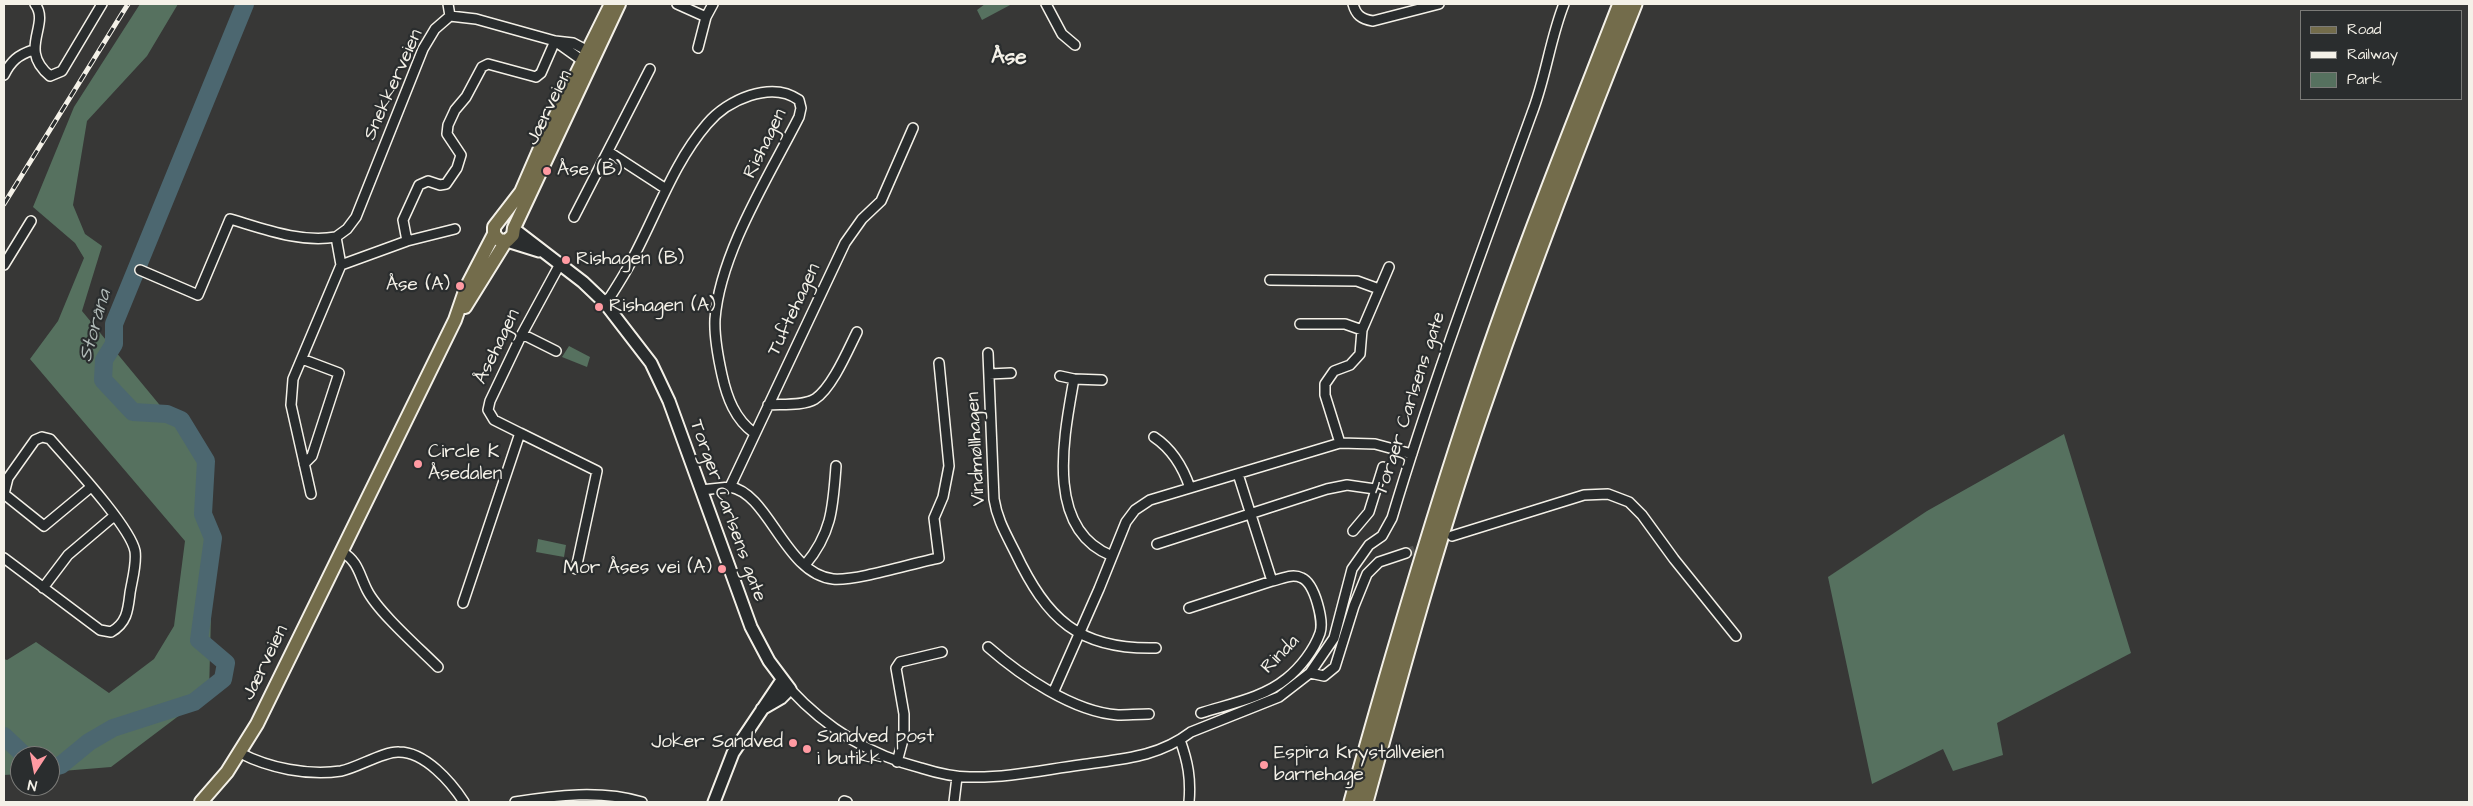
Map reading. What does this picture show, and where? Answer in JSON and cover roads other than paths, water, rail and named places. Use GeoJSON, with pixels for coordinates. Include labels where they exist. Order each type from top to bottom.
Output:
{"type":"FeatureCollection","features":[{"type":"Feature","properties":{"kind":"highway"},"geometry":{"type":"LineString","coordinates":[[1352,802],[1389,669],[1479,383],[1546,196],[1621,4]]}},
{"type":"Feature","properties":{"kind":"highway"},"geometry":{"type":"LineString","coordinates":[[1365,802],[1401,671],[1489,389],[1590,113],[1634,4]]}},
{"type":"Feature","properties":{"kind":"main road","name":"Jærveien"},"geometry":{"type":"LineString","coordinates":[[514,229],[611,4]]}},
{"type":"Feature","properties":{"kind":"main road","name":"Jærveien"},"geometry":{"type":"LineString","coordinates":[[500,221],[521,192],[588,58],[618,4]]}},
{"type":"Feature","properties":{"kind":"main road"},"geometry":{"type":"LineString","coordinates":[[500,221],[508,221],[514,229],[514,235],[507,241],[499,240],[494,234],[494,227],[500,221]]}},
{"type":"Feature","properties":{"kind":"main road","name":"Jærveien"},"geometry":{"type":"LineString","coordinates":[[201,802],[216,786],[240,753],[342,552],[455,320],[466,288],[494,234]]}},
{"type":"Feature","properties":{"kind":"main road","name":"Jærveien"},"geometry":{"type":"LineString","coordinates":[[455,320],[507,241]]}},
{"type":"Feature","properties":{"kind":"main road","name":"Jærveien"},"geometry":{"type":"LineString","coordinates":[[197,802],[216,786]]}},
{"type":"Feature","properties":{"kind":"street"},"geometry":{"type":"LineString","coordinates":[[36,4],[40,17],[34,50],[44,71],[50,76],[62,71],[102,4]]}},
{"type":"Feature","properties":{"kind":"street"},"geometry":{"type":"LineString","coordinates":[[448,4],[450,16],[476,19],[555,42],[573,43],[588,58]]}},
{"type":"Feature","properties":{"kind":"street"},"geometry":{"type":"LineString","coordinates":[[676,4],[706,17]]}},
{"type":"Feature","properties":{"kind":"street"},"geometry":{"type":"LineString","coordinates":[[698,48],[706,17],[713,4]]}},
{"type":"Feature","properties":{"kind":"street"},"geometry":{"type":"LineString","coordinates":[[1046,4],[1062,34],[1075,45]]}},
{"type":"Feature","properties":{"kind":"street"},"geometry":{"type":"LineString","coordinates":[[1353,4],[1355,12],[1363,20],[1373,21],[1439,4]]}},
{"type":"Feature","properties":{"kind":"street","name":"Torger Carlsens gate"},"geometry":{"type":"LineString","coordinates":[[514,229],[530,239],[542,252],[560,264],[604,302],[651,363],[669,401],[751,627],[782,680],[808,709],[829,726],[851,740],[897,762],[957,777],[1009,776],[1150,754],[1180,740],[1191,732],[1279,697],[1310,673],[1334,638],[1352,569],[1369,545],[1382,536],[1392,518],[1438,372],[1536,105],[1550,43],[1564,4]]}},
{"type":"Feature","properties":{"kind":"street","name":"Snekkerveien"},"geometry":{"type":"LineString","coordinates":[[336,237],[347,229],[356,217],[423,49],[435,29],[450,16]]}},
{"type":"Feature","properties":{"kind":"street"},"geometry":{"type":"LineString","coordinates":[[407,242],[403,220],[418,185],[428,181],[444,185],[451,178],[460,162],[460,152],[447,134],[448,125],[455,110],[466,97],[482,67],[492,64],[536,78],[541,73],[555,42]]}},
{"type":"Feature","properties":{"kind":"street"},"geometry":{"type":"LineString","coordinates":[[4,75],[10,62],[21,54],[34,50]]}},
{"type":"Feature","properties":{"kind":"street"},"geometry":{"type":"LineString","coordinates":[[574,217],[650,69]]}},
{"type":"Feature","properties":{"kind":"street","name":"Rishagen"},"geometry":{"type":"LineString","coordinates":[[604,302],[610,297],[635,255],[666,189],[693,141],[709,121],[731,105],[756,93],[780,92],[792,95],[799,100],[801,108],[799,117],[733,248],[718,297],[715,320],[716,347],[724,382],[737,417],[754,433]]}},
{"type":"Feature","properties":{"kind":"street","name":"Tuftehagen"},"geometry":{"type":"LineString","coordinates":[[730,487],[754,433],[846,243],[862,219],[881,201],[913,128]]}},
{"type":"Feature","properties":{"kind":"street"},"geometry":{"type":"LineString","coordinates":[[609,152],[666,189]]}},
{"type":"Feature","properties":{"kind":"street"},"geometry":{"type":"LineString","coordinates":[[140,270],[198,295],[230,219],[286,235],[318,240],[336,237],[341,265],[293,379],[292,405],[311,494]]}},
{"type":"Feature","properties":{"kind":"street"},"geometry":{"type":"LineString","coordinates":[[4,265],[31,222]]}},
{"type":"Feature","properties":{"kind":"street"},"geometry":{"type":"LineString","coordinates":[[341,265],[407,242],[455,229]]}},
{"type":"Feature","properties":{"kind":"street","name":"Torger Carlsens gate"},"geometry":{"type":"LineString","coordinates":[[507,241],[542,252]]}},
{"type":"Feature","properties":{"kind":"street","name":"Åsehagen"},"geometry":{"type":"LineString","coordinates":[[560,264],[522,334],[490,401],[488,410],[494,420],[596,471],[576,569]]}},
{"type":"Feature","properties":{"kind":"street"},"geometry":{"type":"LineString","coordinates":[[1340,443],[1326,395],[1325,384],[1334,371],[1350,365],[1358,358],[1362,350],[1362,330],[1389,266]]}},
{"type":"Feature","properties":{"kind":"street"},"geometry":{"type":"LineString","coordinates":[[1270,280],[1357,281],[1379,289]]}},
{"type":"Feature","properties":{"kind":"street"},"geometry":{"type":"LineString","coordinates":[[1300,324],[1345,324],[1362,330]]}},
{"type":"Feature","properties":{"kind":"street"},"geometry":{"type":"LineString","coordinates":[[768,405],[814,399],[823,392],[839,367],[857,332]]}},
{"type":"Feature","properties":{"kind":"street"},"geometry":{"type":"LineString","coordinates":[[522,334],[556,351]]}},
{"type":"Feature","properties":{"kind":"street","name":"Vindmøllhagen"},"geometry":{"type":"LineString","coordinates":[[988,353],[994,499],[997,516],[1024,573],[1046,608],[1060,620],[1080,632],[1111,645],[1156,648]]}},
{"type":"Feature","properties":{"kind":"street"},"geometry":{"type":"LineString","coordinates":[[302,358],[339,373],[312,456],[304,464]]}},
{"type":"Feature","properties":{"kind":"street"},"geometry":{"type":"LineString","coordinates":[[701,490],[730,487],[746,493],[792,553],[805,565],[823,577],[837,579],[939,558],[934,518],[943,497],[949,466],[939,362]]}},
{"type":"Feature","properties":{"kind":"street"},"geometry":{"type":"LineString","coordinates":[[989,374],[1011,373]]}},
{"type":"Feature","properties":{"kind":"street"},"geometry":{"type":"LineString","coordinates":[[1060,376],[1074,379],[1102,380]]}},
{"type":"Feature","properties":{"kind":"street"},"geometry":{"type":"LineString","coordinates":[[1074,379],[1064,452],[1065,494],[1070,514],[1089,544],[1112,556]]}},
{"type":"Feature","properties":{"kind":"street"},"geometry":{"type":"LineString","coordinates":[[463,602],[520,433]]}},
{"type":"Feature","properties":{"kind":"street"},"geometry":{"type":"LineString","coordinates":[[4,558],[100,630],[111,632],[119,627],[128,612],[136,556],[130,538],[91,487],[50,439],[42,437],[35,440],[8,478],[4,494],[44,526],[91,487]]}},
{"type":"Feature","properties":{"kind":"street"},"geometry":{"type":"LineString","coordinates":[[1154,437],[1172,452],[1185,472],[1190,488]]}},
{"type":"Feature","properties":{"kind":"street"},"geometry":{"type":"LineString","coordinates":[[1053,693],[1126,522],[1134,510],[1150,500],[1340,443],[1375,444],[1412,454]]}},
{"type":"Feature","properties":{"kind":"street"},"geometry":{"type":"LineString","coordinates":[[805,565],[818,550],[830,521],[836,466]]}},
{"type":"Feature","properties":{"kind":"street"},"geometry":{"type":"LineString","coordinates":[[1353,531],[1369,512],[1383,467]]}},
{"type":"Feature","properties":{"kind":"street"},"geometry":{"type":"LineString","coordinates":[[1238,474],[1272,581]]}},
{"type":"Feature","properties":{"kind":"street"},"geometry":{"type":"LineString","coordinates":[[1157,544],[1327,489],[1348,485],[1375,490]]}},
{"type":"Feature","properties":{"kind":"street"},"geometry":{"type":"LineString","coordinates":[[1452,536],[1584,495],[1608,494],[1629,502],[1642,515],[1674,559],[1736,636]]}},
{"type":"Feature","properties":{"kind":"street"},"geometry":{"type":"LineString","coordinates":[[43,588],[68,556],[114,516]]}},
{"type":"Feature","properties":{"kind":"street"},"geometry":{"type":"LineString","coordinates":[[342,552],[351,557],[359,568],[367,591],[377,605],[438,667]]}},
{"type":"Feature","properties":{"kind":"street"},"geometry":{"type":"LineString","coordinates":[[1310,673],[1324,676],[1335,667],[1354,606],[1367,574],[1379,562],[1406,553]]}},
{"type":"Feature","properties":{"kind":"street","name":"Rinda"},"geometry":{"type":"LineString","coordinates":[[1189,608],[1292,576],[1302,578],[1308,583],[1322,618],[1320,634],[1311,651],[1286,679],[1268,690],[1202,713]]}},
{"type":"Feature","properties":{"kind":"street"},"geometry":{"type":"LineString","coordinates":[[988,647],[1012,667],[1053,693],[1116,715],[1149,714]]}},
{"type":"Feature","properties":{"kind":"street"},"geometry":{"type":"LineString","coordinates":[[897,762],[904,736],[904,722],[896,668],[900,662],[942,652]]}},
{"type":"Feature","properties":{"kind":"street"},"geometry":{"type":"LineString","coordinates":[[714,802],[733,753],[782,680]]}},
{"type":"Feature","properties":{"kind":"street"},"geometry":{"type":"LineString","coordinates":[[762,709],[781,698],[790,689]]}},
{"type":"Feature","properties":{"kind":"street"},"geometry":{"type":"LineString","coordinates":[[1180,740],[1188,761],[1189,802]]}},
{"type":"Feature","properties":{"kind":"street"},"geometry":{"type":"LineString","coordinates":[[240,753],[262,762],[317,773],[342,771],[399,752],[421,759],[430,765],[446,778],[464,802]]}},
{"type":"Feature","properties":{"kind":"street"},"geometry":{"type":"LineString","coordinates":[[954,802],[957,777]]}},
{"type":"Feature","properties":{"kind":"street"},"geometry":{"type":"LineString","coordinates":[[515,802],[576,795],[602,796],[642,802]]}},
{"type":"Feature","properties":{"kind":"waterway","name":"Storåna"},"geometry":{"type":"LineString","coordinates":[[60,765],[89,742],[113,728],[194,702],[223,679],[226,663],[199,640],[213,538],[203,514],[206,461],[181,420],[167,414],[133,412],[103,380],[104,360],[114,344],[114,324],[245,4]]}},
{"type":"Feature","properties":{"kind":"waterway","name":"Storåna"},"geometry":{"type":"LineString","coordinates":[[4,736],[14,746]]}},
{"type":"Feature","properties":{"kind":"tunnel"},"geometry":{"type":"LineString","coordinates":[[1406,553],[1428,545]]}},
{"type":"Feature","properties":{"kind":"railway"},"geometry":{"type":"LineString","coordinates":[[4,204],[128,4]]}},
{"type":"Feature","properties":{"kind":"place","name":"Åse (B)"},"geometry":{"type":"Point","coordinates":[547,171]}},
{"type":"Feature","properties":{"kind":"place","name":"Rishagen (B)"},"geometry":{"type":"Point","coordinates":[566,260]}},
{"type":"Feature","properties":{"kind":"place","name":"Åse (A)"},"geometry":{"type":"Point","coordinates":[460,286]}},
{"type":"Feature","properties":{"kind":"place","name":"Rishagen (A)"},"geometry":{"type":"Point","coordinates":[599,307]}},
{"type":"Feature","properties":{"kind":"place","name":"Circle K Åsedalen"},"geometry":{"type":"Point","coordinates":[418,464]}},
{"type":"Feature","properties":{"kind":"place","name":"Mor Åses vei (A)"},"geometry":{"type":"Point","coordinates":[722,569]}},
{"type":"Feature","properties":{"kind":"place","name":"Joker Sandved"},"geometry":{"type":"Point","coordinates":[793,743]}},
{"type":"Feature","properties":{"kind":"place","name":"Sandved post i butikk"},"geometry":{"type":"Point","coordinates":[807,749]}},
{"type":"Feature","properties":{"kind":"place","name":"Espira Krystallveien barnehage"},"geometry":{"type":"Point","coordinates":[1264,765]}},
{"type":"Feature","properties":{"kind":"district","name":"Åse"},"geometry":{"type":"Point","coordinates":[1009,59]}}]}
